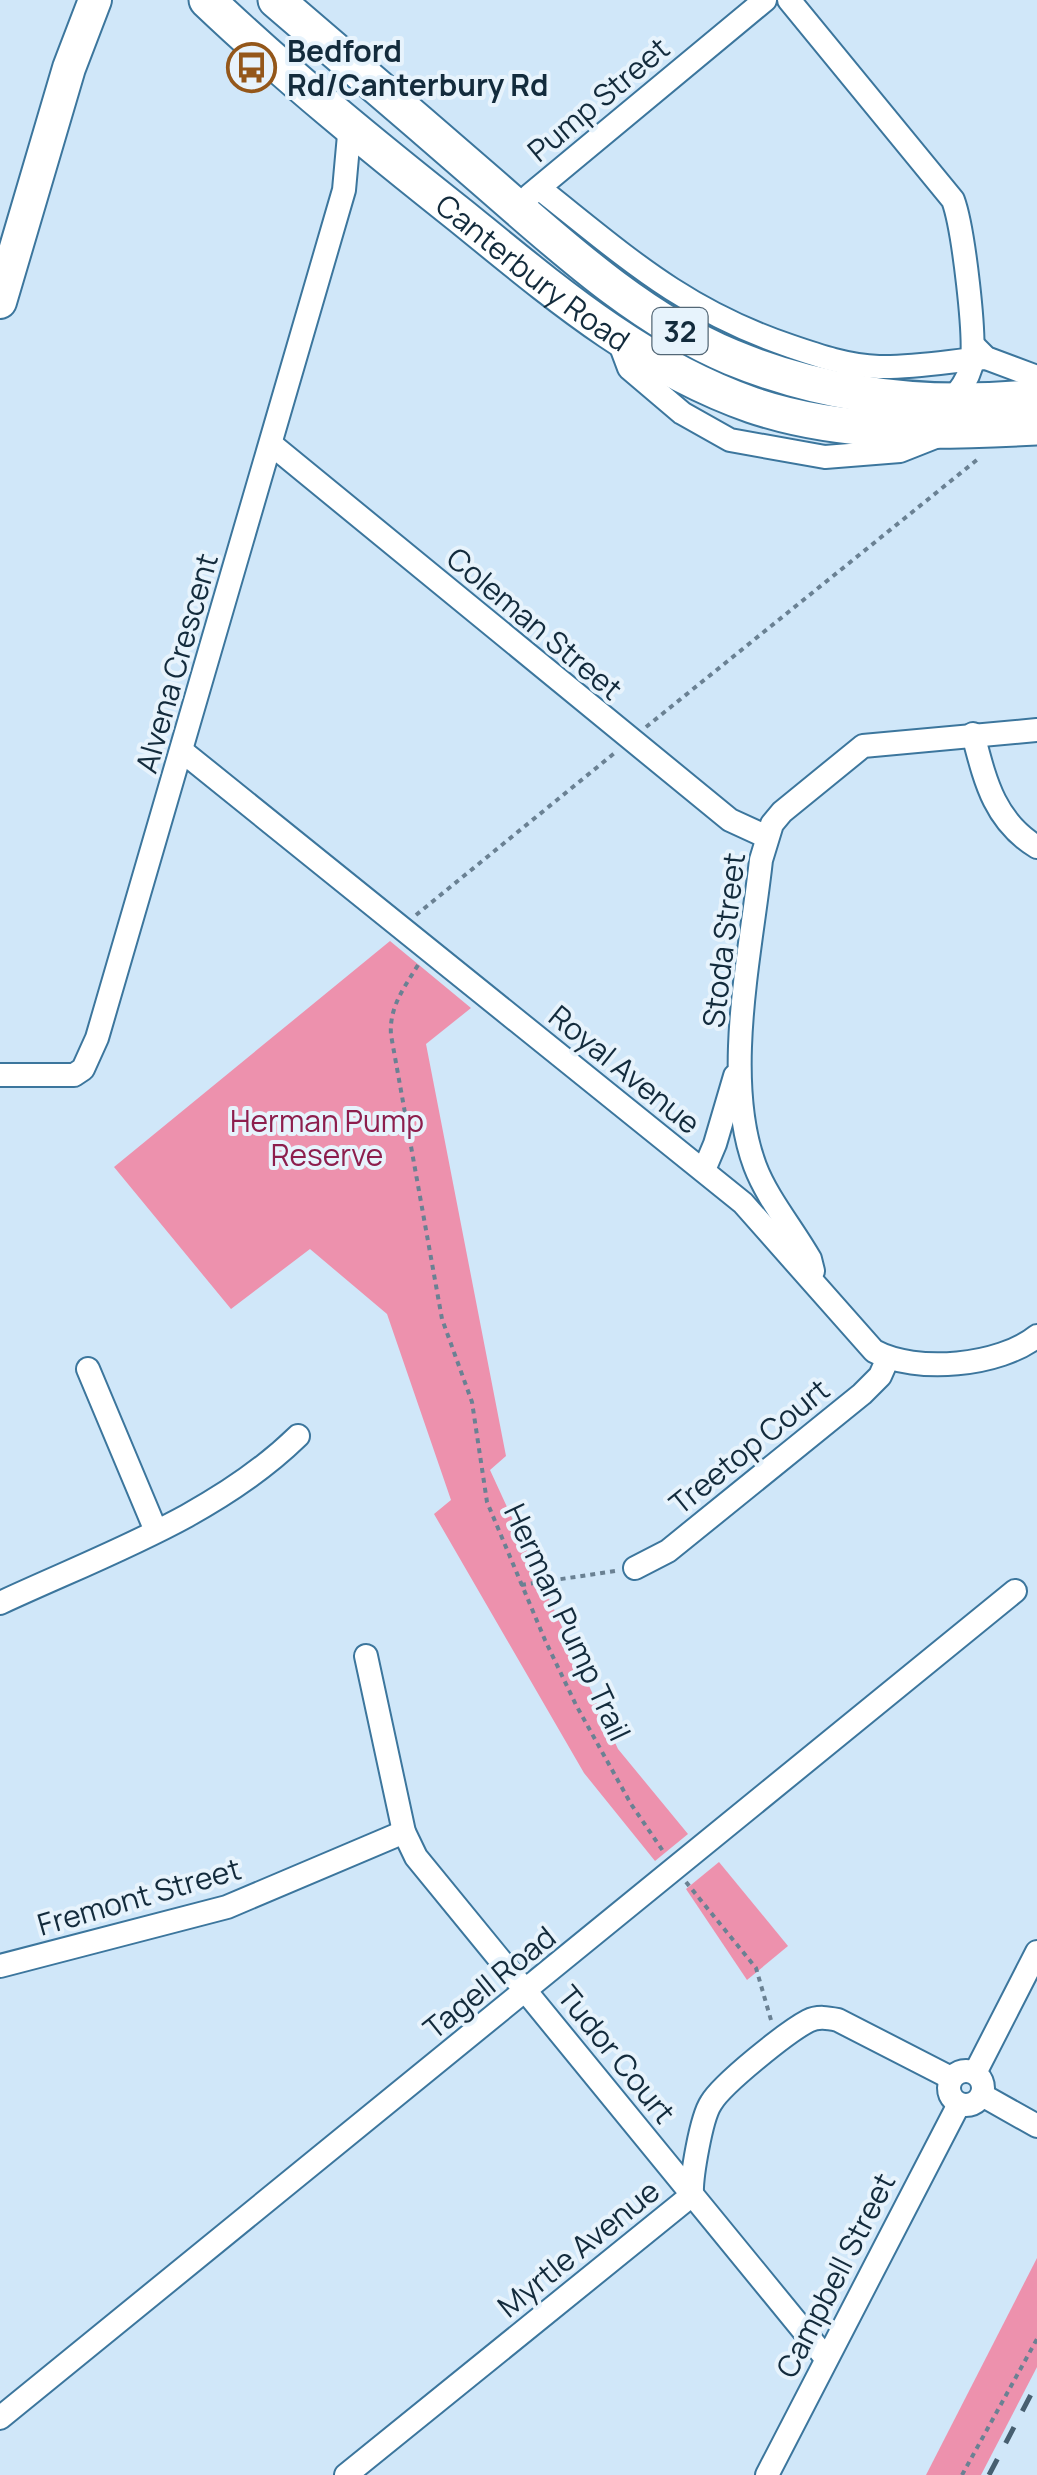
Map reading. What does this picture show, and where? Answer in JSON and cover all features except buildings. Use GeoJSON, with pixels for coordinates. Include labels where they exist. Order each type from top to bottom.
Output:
{"type":"FeatureCollection","features":[{"type":"Feature","properties":{"kind":"main road"},"geometry":{"type":"LineString","coordinates":[[68,0],[69,68]]}},
{"type":"Feature","properties":{"kind":"main road"},"geometry":{"type":"LineString","coordinates":[[0,300],[69,68],[95,0]]}},
{"type":"Feature","properties":{"kind":"main road"},"geometry":{"type":"LineString","coordinates":[[189,0],[264,52]]}},
{"type":"Feature","properties":{"kind":"main road","name":"Canterbury Road"},"geometry":{"type":"LineString","coordinates":[[207,0],[394,162],[536,277],[659,365],[766,409],[834,424],[950,416],[1037,397]]}},
{"type":"Feature","properties":{"kind":"main road","name":"Canterbury Road"},"geometry":{"type":"LineString","coordinates":[[276,0],[528,198],[638,304],[682,332],[729,356],[780,374],[950,416],[1037,427]]}},
{"type":"Feature","properties":{"kind":"street","name":"Pump Street"},"geometry":{"type":"LineString","coordinates":[[528,198],[765,0]]}},
{"type":"Feature","properties":{"kind":"street"},"geometry":{"type":"LineString","coordinates":[[789,0],[954,200],[961,222],[976,353],[950,416]]}},
{"type":"Feature","properties":{"kind":"street","name":"Alvena Crescent"},"geometry":{"type":"LineString","coordinates":[[0,1075],[65,1077],[83,1070],[90,1058],[344,190],[350,124]]}},
{"type":"Feature","properties":{"kind":"street"},"geometry":{"type":"LineString","coordinates":[[344,190],[363,167],[394,162]]}},
{"type":"Feature","properties":{"kind":"street","name":"Canterbury Road"},"geometry":{"type":"LineString","coordinates":[[528,198],[690,303],[754,334],[853,365],[913,366],[976,353]]}},
{"type":"Feature","properties":{"kind":"street"},"geometry":{"type":"LineString","coordinates":[[976,353],[1037,377]]}},
{"type":"Feature","properties":{"kind":"street","name":"Coleman Street"},"geometry":{"type":"LineString","coordinates":[[271,444],[716,809],[744,829],[767,837]]}},
{"type":"Feature","properties":{"kind":"street","name":"Stoda Street"},"geometry":{"type":"LineString","coordinates":[[817,1287],[810,1259],[756,1168],[743,1120],[740,1058],[761,860],[772,824],[863,746],[1037,730]]}},
{"type":"Feature","properties":{"kind":"street"},"geometry":{"type":"LineString","coordinates":[[973,734],[987,787],[1001,816],[1037,847]]}},
{"type":"Feature","properties":{"kind":"street","name":"Royal Avenue"},"geometry":{"type":"LineString","coordinates":[[182,751],[704,1170],[755,1215],[864,1342],[888,1358]]}},
{"type":"Feature","properties":{"kind":"street","name":"Stoda Street"},"geometry":{"type":"LineString","coordinates":[[704,1170],[740,1058]]}},
{"type":"Feature","properties":{"kind":"street"},"geometry":{"type":"LineString","coordinates":[[888,1358],[970,1362],[1004,1353],[1037,1336]]}},
{"type":"Feature","properties":{"kind":"street","name":"Treetop Court"},"geometry":{"type":"LineString","coordinates":[[635,1568],[668,1551],[862,1394],[880,1376],[888,1358]]}},
{"type":"Feature","properties":{"kind":"street"},"geometry":{"type":"LineString","coordinates":[[88,1369],[156,1530]]}},
{"type":"Feature","properties":{"kind":"street"},"geometry":{"type":"LineString","coordinates":[[0,1603],[221,1497],[298,1436]]}},
{"type":"Feature","properties":{"kind":"street","name":"Tagell Road"},"geometry":{"type":"LineString","coordinates":[[0,2418],[1015,1591]]}},
{"type":"Feature","properties":{"kind":"street","name":"Tudor Court"},"geometry":{"type":"LineString","coordinates":[[366,1656],[404,1832],[416,1856],[826,2357]]}},
{"type":"Feature","properties":{"kind":"street","name":"Fremont Street"},"geometry":{"type":"LineString","coordinates":[[0,1966],[228,1907],[404,1832]]}},
{"type":"Feature","properties":{"kind":"street"},"geometry":{"type":"LineString","coordinates":[[1037,1952],[978,2084],[969,2105],[958,2104],[948,2090],[951,2078],[965,2070],[978,2084],[1037,2126]]}},
{"type":"Feature","properties":{"kind":"street","name":"Myrtle Avenue"},"geometry":{"type":"LineString","coordinates":[[346,2475],[692,2195],[691,2175],[698,2160],[704,2118],[712,2101],[724,2086],[808,2021],[826,2017],[951,2078]]}},
{"type":"Feature","properties":{"kind":"street","name":"Campbell Street"},"geometry":{"type":"LineString","coordinates":[[766,2475],[958,2104]]}},
{"type":"Feature","properties":{"kind":"path"},"geometry":{"type":"LineString","coordinates":[[642,730],[978,459]]}},
{"type":"Feature","properties":{"kind":"path"},"geometry":{"type":"LineString","coordinates":[[408,922],[616,751]]}},
{"type":"Feature","properties":{"kind":"path","name":"Herman Pump Trail"},"geometry":{"type":"LineString","coordinates":[[427,949],[396,1000],[390,1020],[391,1035],[442,1319],[472,1402],[487,1502],[576,1705],[632,1804],[676,1870],[756,1968],[777,2044]]}},
{"type":"Feature","properties":{"kind":"path"},"geometry":{"type":"LineString","coordinates":[[521,1585],[635,1568]]}},
{"type":"Feature","properties":{"kind":"path"},"geometry":{"type":"LineString","coordinates":[[962,2475],[1037,2339]]}},
{"type":"Feature","properties":{"kind":"green space","name":"Herman Pump Reserve"},"geometry":{"type":"Polygon","coordinates":[[[390,941],[471,1008],[426,1044],[506,1456],[490,1470],[618,1749],[688,1834],[655,1861],[584,1773],[434,1514],[451,1500],[387,1314],[310,1249],[231,1309],[114,1167],[390,941]]]}},
{"type":"Feature","properties":{"kind":"green space"},"geometry":{"type":"Polygon","coordinates":[[[719,1862],[788,1946],[747,1980],[686,1889],[719,1862]]]}},
{"type":"Feature","properties":{"kind":"green space"},"geometry":{"type":"Polygon","coordinates":[[[1037,2258],[1037,2367],[981,2475],[926,2475],[1037,2258]]]}},
{"type":"Feature","properties":{"kind":"railway"},"geometry":{"type":"LineString","coordinates":[[989,2475],[1037,2383]]}},
{"type":"Feature","properties":{"kind":"place","name":"Bedford Rd/Canterbury Rd"},"geometry":{"type":"Point","coordinates":[252,67]}}]}
